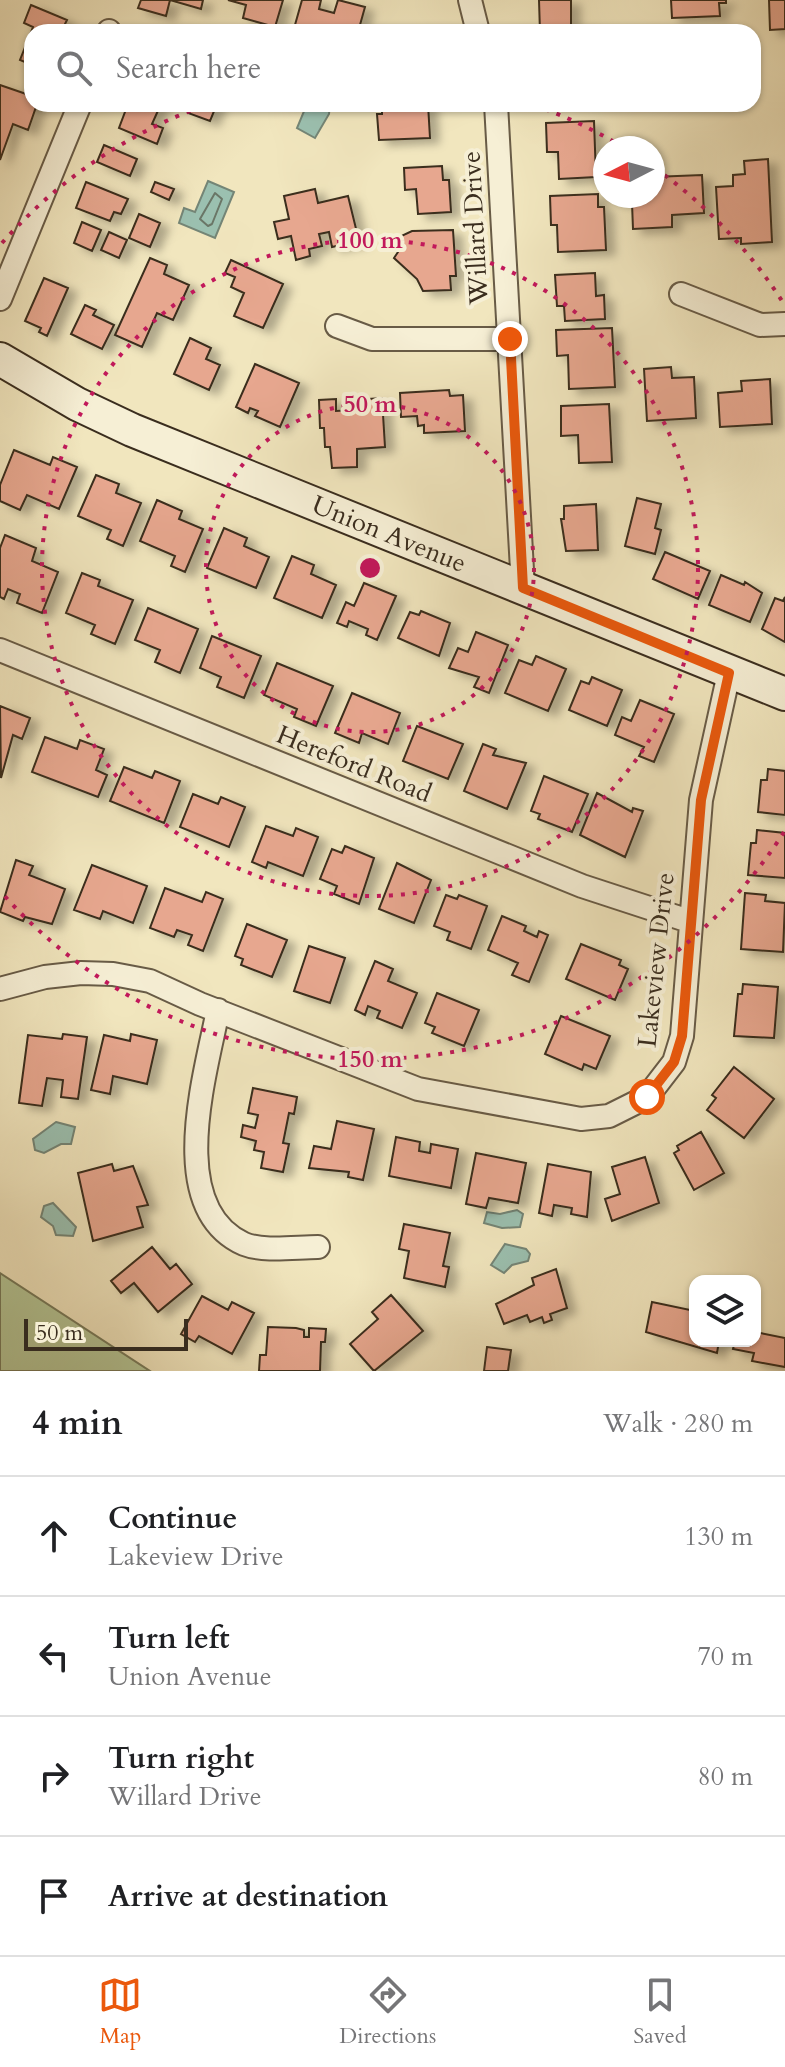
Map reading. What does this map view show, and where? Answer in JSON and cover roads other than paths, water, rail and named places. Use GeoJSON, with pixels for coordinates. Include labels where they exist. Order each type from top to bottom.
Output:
{"type":"FeatureCollection","features":[{"type":"Feature","properties":{"kind":"main road","name":"Union Avenue"},"geometry":{"type":"LineString","coordinates":[[3,367],[132,430],[785,694]]}},
{"type":"Feature","properties":{"kind":"street"},"geometry":{"type":"LineString","coordinates":[[470,0],[476,24]]}},
{"type":"Feature","properties":{"kind":"street"},"geometry":{"type":"LineString","coordinates":[[0,299],[77,112]]}},
{"type":"Feature","properties":{"kind":"street","name":"Willard Drive"},"geometry":{"type":"LineString","coordinates":[[496,112],[523,588]]}},
{"type":"Feature","properties":{"kind":"street"},"geometry":{"type":"LineString","coordinates":[[681,294],[760,325],[785,324]]}},
{"type":"Feature","properties":{"kind":"street"},"geometry":{"type":"LineString","coordinates":[[337,326],[372,339],[510,339]]}},
{"type":"Feature","properties":{"kind":"street","name":"Hereford Road"},"geometry":{"type":"LineString","coordinates":[[0,650],[582,886],[689,921]]}},
{"type":"Feature","properties":{"kind":"street","name":"Lakeview Drive"},"geometry":{"type":"LineString","coordinates":[[0,989],[45,977],[113,974],[150,981],[418,1089],[581,1119],[609,1116],[647,1097],[674,1062],[685,1004],[689,921],[701,800],[729,673]]}},
{"type":"Feature","properties":{"kind":"street"},"geometry":{"type":"LineString","coordinates":[[218,1010],[197,1117],[194,1155],[200,1186],[212,1213],[226,1231],[242,1243],[254,1247],[318,1247]]}},
{"type":"Feature","properties":{"kind":"water"},"geometry":{"type":"Polygon","coordinates":[[[304,112],[329,112],[315,138],[297,128],[304,112]]]}},
{"type":"Feature","properties":{"kind":"water"},"geometry":{"type":"Polygon","coordinates":[[[208,181],[234,192],[215,238],[179,223],[184,208],[195,212],[208,181]]]}},
{"type":"Feature","properties":{"kind":"water"},"geometry":{"type":"Polygon","coordinates":[[[56,1122],[75,1127],[71,1144],[61,1144],[44,1153],[35,1150],[33,1139],[56,1122]]]}},
{"type":"Feature","properties":{"kind":"water"},"geometry":{"type":"Polygon","coordinates":[[[53,1203],[76,1227],[73,1236],[56,1235],[53,1226],[41,1217],[44,1206],[53,1203]]]}},
{"type":"Feature","properties":{"kind":"water"},"geometry":{"type":"Polygon","coordinates":[[[517,1210],[523,1214],[520,1227],[502,1228],[484,1223],[487,1212],[500,1214],[517,1210]]]}},
{"type":"Feature","properties":{"kind":"water"},"geometry":{"type":"Polygon","coordinates":[[[505,1244],[526,1249],[530,1254],[528,1261],[512,1265],[504,1273],[491,1265],[505,1244]]]}}]}
